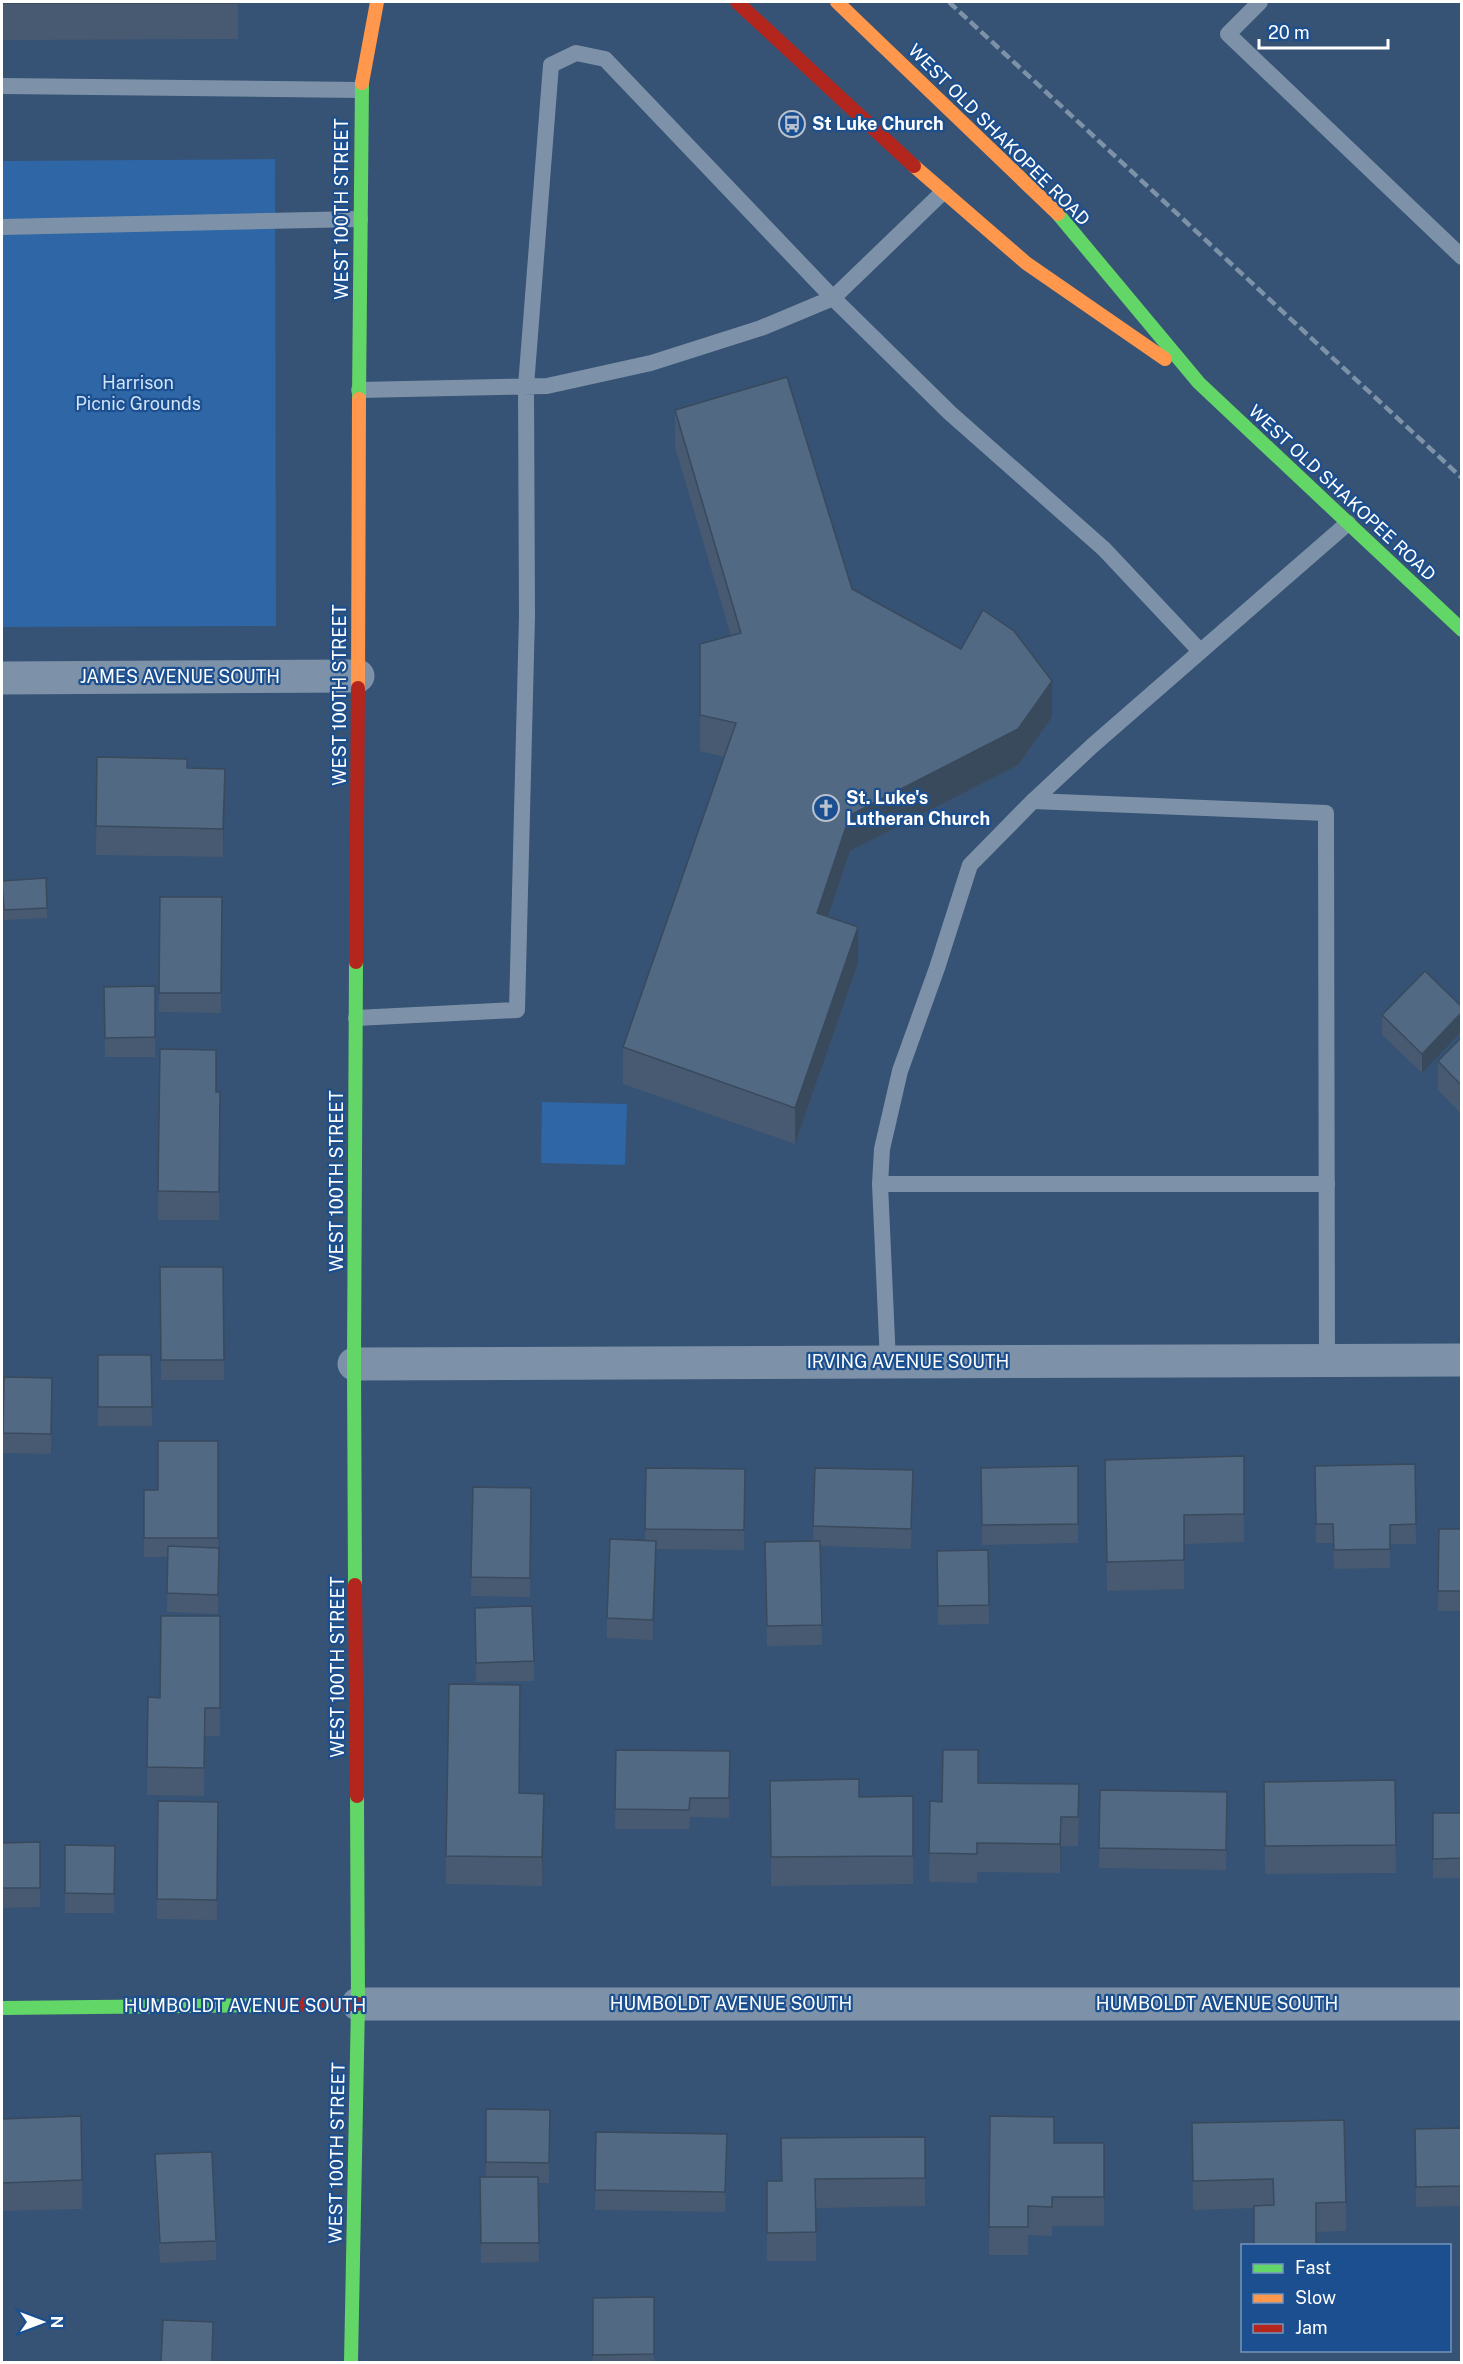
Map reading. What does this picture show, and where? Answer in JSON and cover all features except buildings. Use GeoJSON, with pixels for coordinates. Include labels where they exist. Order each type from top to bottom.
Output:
{"type":"FeatureCollection","features":[{"type":"Feature","properties":{"kind":"street","name":"WEST 100TH STREET"},"geometry":{"type":"LineString","coordinates":[[351,2362],[358,2004],[354,1364],[361,90],[377,2]]}},
{"type":"Feature","properties":{"kind":"street","name":"WEST OLD SHAKOPEE ROAD"},"geometry":{"type":"LineString","coordinates":[[737,2],[943,192],[1026,263],[1199,383]]}},
{"type":"Feature","properties":{"kind":"street","name":"WEST OLD SHAKOPEE ROAD"},"geometry":{"type":"LineString","coordinates":[[837,2],[1063,219],[1199,383],[1461,630]]}},
{"type":"Feature","properties":{"kind":"street","name":"JAMES AVENUE SOUTH"},"geometry":{"type":"LineString","coordinates":[[2,678],[358,676]]}},
{"type":"Feature","properties":{"kind":"street","name":"IRVING AVENUE SOUTH"},"geometry":{"type":"LineString","coordinates":[[354,1364],[1461,1360]]}},
{"type":"Feature","properties":{"kind":"street","name":"HUMBOLDT AVENUE SOUTH"},"geometry":{"type":"LineString","coordinates":[[2,2008],[358,2004],[1461,2004]]}},
{"type":"Feature","properties":{"kind":"lane"},"geometry":{"type":"LineString","coordinates":[[1260,2],[1228,34],[1461,257]]}},
{"type":"Feature","properties":{"kind":"lane"},"geometry":{"type":"LineString","coordinates":[[356,1018],[517,1010],[527,616],[526,386],[551,65],[576,53],[605,58],[832,298],[951,413],[1104,549],[1200,651]]}},
{"type":"Feature","properties":{"kind":"lane"},"geometry":{"type":"LineString","coordinates":[[2,86],[361,90]]}},
{"type":"Feature","properties":{"kind":"lane"},"geometry":{"type":"LineString","coordinates":[[359,390],[547,386],[651,363],[761,328],[832,298],[943,192]]}},
{"type":"Feature","properties":{"kind":"lane"},"geometry":{"type":"LineString","coordinates":[[2,228],[360,219]]}},
{"type":"Feature","properties":{"kind":"lane"},"geometry":{"type":"LineString","coordinates":[[888,1362],[880,1184],[882,1149],[900,1071],[937,968],[970,865],[1033,801],[1200,651],[1348,523]]}},
{"type":"Feature","properties":{"kind":"lane"},"geometry":{"type":"LineString","coordinates":[[1033,801],[1326,813],[1327,1361]]}},
{"type":"Feature","properties":{"kind":"lane"},"geometry":{"type":"LineString","coordinates":[[880,1184],[1327,1184]]}},
{"type":"Feature","properties":{"kind":"green space","name":"Harrison Picnic Grounds"},"geometry":{"type":"Polygon","coordinates":[[[275,159],[276,626],[2,627],[2,161],[275,159]]]}},
{"type":"Feature","properties":{"kind":"green space"},"geometry":{"type":"Polygon","coordinates":[[[542,1102],[627,1104],[625,1165],[541,1163],[542,1102]]]}},
{"type":"Feature","properties":{"kind":"railway"},"geometry":{"type":"LineString","coordinates":[[949,2],[1462,478]]}},
{"type":"Feature","properties":{"kind":"traffic: fast"},"geometry":{"type":"LineString","coordinates":[[359,399],[362,83]]}},
{"type":"Feature","properties":{"kind":"traffic: fast"},"geometry":{"type":"LineString","coordinates":[[1058,214],[1199,383],[1462,630]]}},
{"type":"Feature","properties":{"kind":"traffic: fast"},"geometry":{"type":"LineString","coordinates":[[355,1585],[356,962]]}},
{"type":"Feature","properties":{"kind":"traffic: fast"},"geometry":{"type":"LineString","coordinates":[[351,2362],[358,2004],[357,1796]]}},
{"type":"Feature","properties":{"kind":"traffic: fast"},"geometry":{"type":"LineString","coordinates":[[2,2008],[273,2005]]}},
{"type":"Feature","properties":{"kind":"traffic: slow"},"geometry":{"type":"LineString","coordinates":[[362,83],[377,2]]}},
{"type":"Feature","properties":{"kind":"traffic: slow"},"geometry":{"type":"LineString","coordinates":[[837,2],[1058,214]]}},
{"type":"Feature","properties":{"kind":"traffic: slow"},"geometry":{"type":"LineString","coordinates":[[914,166],[1026,263],[1165,359]]}},
{"type":"Feature","properties":{"kind":"traffic: slow"},"geometry":{"type":"LineString","coordinates":[[358,688],[359,399]]}},
{"type":"Feature","properties":{"kind":"traffic: jam"},"geometry":{"type":"LineString","coordinates":[[737,2],[914,166]]}},
{"type":"Feature","properties":{"kind":"traffic: jam"},"geometry":{"type":"LineString","coordinates":[[356,962],[358,688]]}},
{"type":"Feature","properties":{"kind":"traffic: jam"},"geometry":{"type":"LineString","coordinates":[[355,1585],[357,1796]]}},
{"type":"Feature","properties":{"kind":"traffic: jam"},"geometry":{"type":"LineString","coordinates":[[273,2005],[358,2004]]}},
{"type":"Feature","properties":{"kind":"place","name":"St Luke Church"},"geometry":{"type":"Point","coordinates":[792,124]}},
{"type":"Feature","properties":{"kind":"place","name":"St. Luke's Lutheran Church"},"geometry":{"type":"Point","coordinates":[826,808]}}]}
